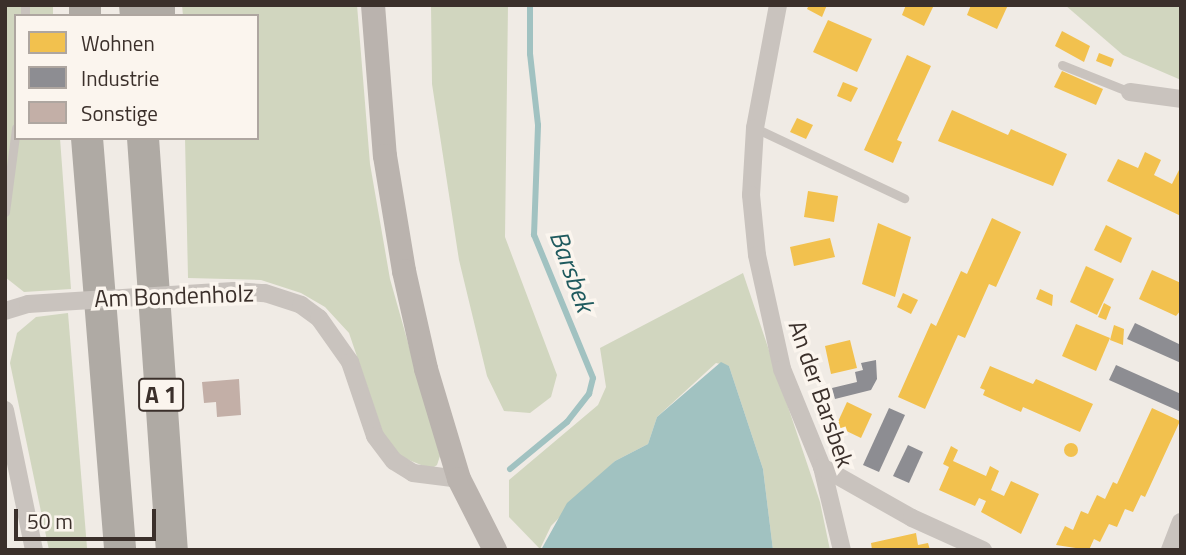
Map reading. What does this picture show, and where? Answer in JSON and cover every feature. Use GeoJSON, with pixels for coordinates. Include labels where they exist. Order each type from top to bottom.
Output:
{"type":"FeatureCollection","features":[{"type":"Feature","properties":{"kind":"highway","name":"A 1"},"geometry":{"type":"LineString","coordinates":[[87,140],[120,550]]}},
{"type":"Feature","properties":{"kind":"highway","name":"A 1"},"geometry":{"type":"LineString","coordinates":[[144,140],[172,550]]}},
{"type":"Feature","properties":{"kind":"highway"},"geometry":{"type":"LineString","coordinates":[[150,241],[154,140]]}},
{"type":"Feature","properties":{"kind":"main road"},"geometry":{"type":"LineString","coordinates":[[373,5],[385,156],[404,271],[426,369],[459,479],[495,550]]}},
{"type":"Feature","properties":{"kind":"street","name":"An der Barsbek"},"geometry":{"type":"LineString","coordinates":[[778,5],[755,128],[751,195],[757,255],[771,330],[782,369],[822,467],[842,550]]}},
{"type":"Feature","properties":{"kind":"street"},"geometry":{"type":"LineString","coordinates":[[1130,92],[1181,99]]}},
{"type":"Feature","properties":{"kind":"street","name":"Am Bondenholz"},"geometry":{"type":"LineString","coordinates":[[5,312],[28,304],[234,291],[265,293],[300,305],[319,318],[350,362],[375,436],[394,461],[412,473],[459,479]]}},
{"type":"Feature","properties":{"kind":"street"},"geometry":{"type":"LineString","coordinates":[[5,410],[34,550]]}},
{"type":"Feature","properties":{"kind":"street"},"geometry":{"type":"LineString","coordinates":[[822,467],[912,518],[983,550]]}},
{"type":"Feature","properties":{"kind":"street"},"geometry":{"type":"LineString","coordinates":[[1170,550],[1181,522]]}},
{"type":"Feature","properties":{"kind":"lane"},"geometry":{"type":"LineString","coordinates":[[1062,65],[1130,92]]}},
{"type":"Feature","properties":{"kind":"lane"},"geometry":{"type":"LineString","coordinates":[[755,128],[904,198]]}},
{"type":"Feature","properties":{"kind":"lane"},"geometry":{"type":"LineString","coordinates":[[5,212],[14,140]]}},
{"type":"Feature","properties":{"kind":"green space"},"geometry":{"type":"Polygon","coordinates":[[[5,5],[53,5],[53,14],[14,14],[14,140],[60,140],[71,289],[24,292],[5,277],[5,5]]]}},
{"type":"Feature","properties":{"kind":"green space"},"geometry":{"type":"Polygon","coordinates":[[[182,5],[357,5],[370,164],[390,279],[440,456],[437,465],[431,469],[399,456],[383,433],[349,333],[325,307],[301,293],[261,280],[188,278],[185,140],[259,140],[259,14],[183,14],[182,5]]]}},
{"type":"Feature","properties":{"kind":"green space"},"geometry":{"type":"Polygon","coordinates":[[[431,5],[508,5],[505,237],[557,375],[551,397],[530,413],[504,411],[487,376],[459,260],[432,84],[431,5]]]}},
{"type":"Feature","properties":{"kind":"green space"},"geometry":{"type":"Polygon","coordinates":[[[1065,5],[1181,5],[1181,80],[1123,55],[1065,5]]]}},
{"type":"Feature","properties":{"kind":"green space"},"geometry":{"type":"Polygon","coordinates":[[[743,273],[820,502],[830,550],[773,550],[763,469],[729,366],[716,363],[657,417],[648,444],[615,461],[551,526],[540,549],[509,517],[509,480],[598,405],[606,387],[600,348],[743,273]]]}},
{"type":"Feature","properties":{"kind":"green space"},"geometry":{"type":"Polygon","coordinates":[[[68,313],[87,550],[49,550],[10,363],[17,333],[36,317],[68,313]]]}},
{"type":"Feature","properties":{"kind":"water"},"geometry":{"type":"Polygon","coordinates":[[[721,362],[729,366],[763,469],[773,550],[541,550],[567,503],[615,461],[648,444],[657,417],[721,362]]]}},
{"type":"Feature","properties":{"kind":"building: Wohnen"},"geometry":{"type":"Polygon","coordinates":[[[809,5],[827,5],[822,17],[807,9],[809,5]]]}},
{"type":"Feature","properties":{"kind":"building: Wohnen"},"geometry":{"type":"Polygon","coordinates":[[[906,5],[934,5],[924,26],[902,15],[906,5]]]}},
{"type":"Feature","properties":{"kind":"building: Wohnen"},"geometry":{"type":"Polygon","coordinates":[[[971,5],[1008,5],[997,29],[967,15],[971,5]]]}},
{"type":"Feature","properties":{"kind":"building: Wohnen"},"geometry":{"type":"Polygon","coordinates":[[[828,20],[872,39],[857,72],[813,52],[828,20]]]}},
{"type":"Feature","properties":{"kind":"building: Wohnen"},"geometry":{"type":"Polygon","coordinates":[[[1062,31],[1090,46],[1084,62],[1055,46],[1062,31]]]}},
{"type":"Feature","properties":{"kind":"building: Wohnen"},"geometry":{"type":"Polygon","coordinates":[[[1099,53],[1114,59],[1111,67],[1096,61],[1099,53]]]}},
{"type":"Feature","properties":{"kind":"building: Wohnen"},"geometry":{"type":"Polygon","coordinates":[[[907,55],[931,66],[897,140],[902,142],[893,163],[864,150],[907,55]]]}},
{"type":"Feature","properties":{"kind":"building: Wohnen"},"geometry":{"type":"Polygon","coordinates":[[[1062,71],[1103,89],[1096,105],[1054,87],[1062,71]]]}},
{"type":"Feature","properties":{"kind":"building: Wohnen"},"geometry":{"type":"Polygon","coordinates":[[[843,82],[858,88],[851,102],[837,96],[843,82]]]}},
{"type":"Feature","properties":{"kind":"building: Wohnen"},"geometry":{"type":"Polygon","coordinates":[[[952,110],[1008,135],[1011,129],[1067,154],[1053,186],[938,141],[952,110]]]}},
{"type":"Feature","properties":{"kind":"building: Wohnen"},"geometry":{"type":"Polygon","coordinates":[[[797,118],[813,125],[806,139],[790,132],[797,118]]]}},
{"type":"Feature","properties":{"kind":"building: Wohnen"},"geometry":{"type":"Polygon","coordinates":[[[1145,152],[1161,160],[1154,175],[1172,184],[1181,166],[1181,216],[1107,181],[1118,159],[1138,168],[1145,152]]]}},
{"type":"Feature","properties":{"kind":"building: Wohnen"},"geometry":{"type":"Polygon","coordinates":[[[808,191],[838,196],[834,222],[804,217],[808,191]]]}},
{"type":"Feature","properties":{"kind":"building: Wohnen"},"geometry":{"type":"Polygon","coordinates":[[[992,218],[1021,232],[996,287],[989,284],[965,338],[958,335],[925,409],[898,397],[931,323],[936,326],[961,271],[967,274],[992,218]]]}},
{"type":"Feature","properties":{"kind":"building: Wohnen"},"geometry":{"type":"Polygon","coordinates":[[[878,223],[911,237],[895,297],[862,284],[878,223]]]}},
{"type":"Feature","properties":{"kind":"building: Wohnen"},"geometry":{"type":"Polygon","coordinates":[[[1106,225],[1132,238],[1121,263],[1094,250],[1106,225]]]}},
{"type":"Feature","properties":{"kind":"building: Wohnen"},"geometry":{"type":"Polygon","coordinates":[[[830,238],[835,257],[794,266],[790,247],[830,238]]]}},
{"type":"Feature","properties":{"kind":"building: Wohnen"},"geometry":{"type":"Polygon","coordinates":[[[1086,266],[1114,279],[1097,315],[1070,302],[1086,266]]]}},
{"type":"Feature","properties":{"kind":"building: Wohnen"},"geometry":{"type":"Polygon","coordinates":[[[1152,270],[1181,283],[1181,310],[1176,316],[1139,299],[1152,270]]]}},
{"type":"Feature","properties":{"kind":"building: Wohnen"},"geometry":{"type":"Polygon","coordinates":[[[1040,289],[1053,295],[1052,306],[1036,299],[1040,289]]]}},
{"type":"Feature","properties":{"kind":"building: Wohnen"},"geometry":{"type":"Polygon","coordinates":[[[903,293],[918,300],[911,314],[897,307],[903,293]]]}},
{"type":"Feature","properties":{"kind":"building: Wohnen"},"geometry":{"type":"Polygon","coordinates":[[[1104,303],[1111,307],[1106,320],[1098,317],[1104,303]]]}},
{"type":"Feature","properties":{"kind":"building: Wohnen"},"geometry":{"type":"Polygon","coordinates":[[[1076,324],[1110,338],[1096,371],[1062,356],[1076,324]]]}},
{"type":"Feature","properties":{"kind":"building: Wohnen"},"geometry":{"type":"Polygon","coordinates":[[[1114,325],[1124,329],[1123,345],[1110,340],[1114,325]]]}},
{"type":"Feature","properties":{"kind":"building: Wohnen"},"geometry":{"type":"Polygon","coordinates":[[[850,340],[857,368],[831,374],[825,346],[850,340]]]}},
{"type":"Feature","properties":{"kind":"building: Wohnen"},"geometry":{"type":"Polygon","coordinates":[[[990,366],[1033,384],[1036,379],[1093,404],[1080,432],[1023,407],[1021,412],[983,395],[985,390],[980,388],[990,366]]]}},
{"type":"Feature","properties":{"kind":"building: Wohnen"},"geometry":{"type":"Polygon","coordinates":[[[847,402],[872,414],[861,438],[836,426],[847,402]]]}},
{"type":"Feature","properties":{"kind":"building: Wohnen"},"geometry":{"type":"Polygon","coordinates":[[[1152,408],[1180,421],[1145,497],[1141,495],[1133,512],[1125,509],[1117,527],[1109,524],[1100,542],[1094,539],[1089,550],[1056,545],[1065,526],[1073,530],[1081,511],[1088,514],[1097,495],[1105,499],[1113,482],[1117,484],[1152,408]]]}},
{"type":"Feature","properties":{"kind":"building: Wohnen"},"geometry":{"type":"Polygon","coordinates":[[[1071,443],[1076,445],[1076,455],[1071,457],[1066,455],[1064,450],[1066,445],[1071,443]]]}},
{"type":"Feature","properties":{"kind":"building: Wohnen"},"geometry":{"type":"Polygon","coordinates":[[[951,446],[958,450],[953,461],[986,476],[990,466],[999,471],[991,490],[1004,496],[1011,481],[1039,494],[1021,534],[981,512],[986,501],[979,498],[975,506],[939,490],[949,467],[943,464],[951,446]]]}},
{"type":"Feature","properties":{"kind":"building: Wohnen"},"geometry":{"type":"Polygon","coordinates":[[[916,533],[918,545],[928,543],[930,550],[872,550],[871,543],[916,533]]]}},
{"type":"Feature","properties":{"kind":"building: Industrie"},"geometry":{"type":"Polygon","coordinates":[[[1135,323],[1181,345],[1181,363],[1127,339],[1135,323]]]}},
{"type":"Feature","properties":{"kind":"building: Industrie"},"geometry":{"type":"Polygon","coordinates":[[[876,360],[877,379],[871,390],[835,399],[832,388],[857,382],[855,372],[863,370],[861,363],[876,360]]]}},
{"type":"Feature","properties":{"kind":"building: Industrie"},"geometry":{"type":"Polygon","coordinates":[[[1116,365],[1181,394],[1181,412],[1109,380],[1116,365]]]}},
{"type":"Feature","properties":{"kind":"building: Industrie"},"geometry":{"type":"Polygon","coordinates":[[[889,408],[905,415],[879,472],[863,465],[889,408]]]}},
{"type":"Feature","properties":{"kind":"building: Industrie"},"geometry":{"type":"Polygon","coordinates":[[[908,445],[923,452],[909,483],[893,476],[908,445]]]}},
{"type":"Feature","properties":{"kind":"building: Sonstige"},"geometry":{"type":"Polygon","coordinates":[[[239,379],[241,415],[217,417],[216,402],[204,403],[202,382],[239,379]]]}},
{"type":"Feature","properties":{"kind":"waterway","name":"Barsbek"},"geometry":{"type":"LineString","coordinates":[[510,469],[567,422],[589,394],[593,378],[534,235],[538,125],[530,54],[530,5]]}}]}
